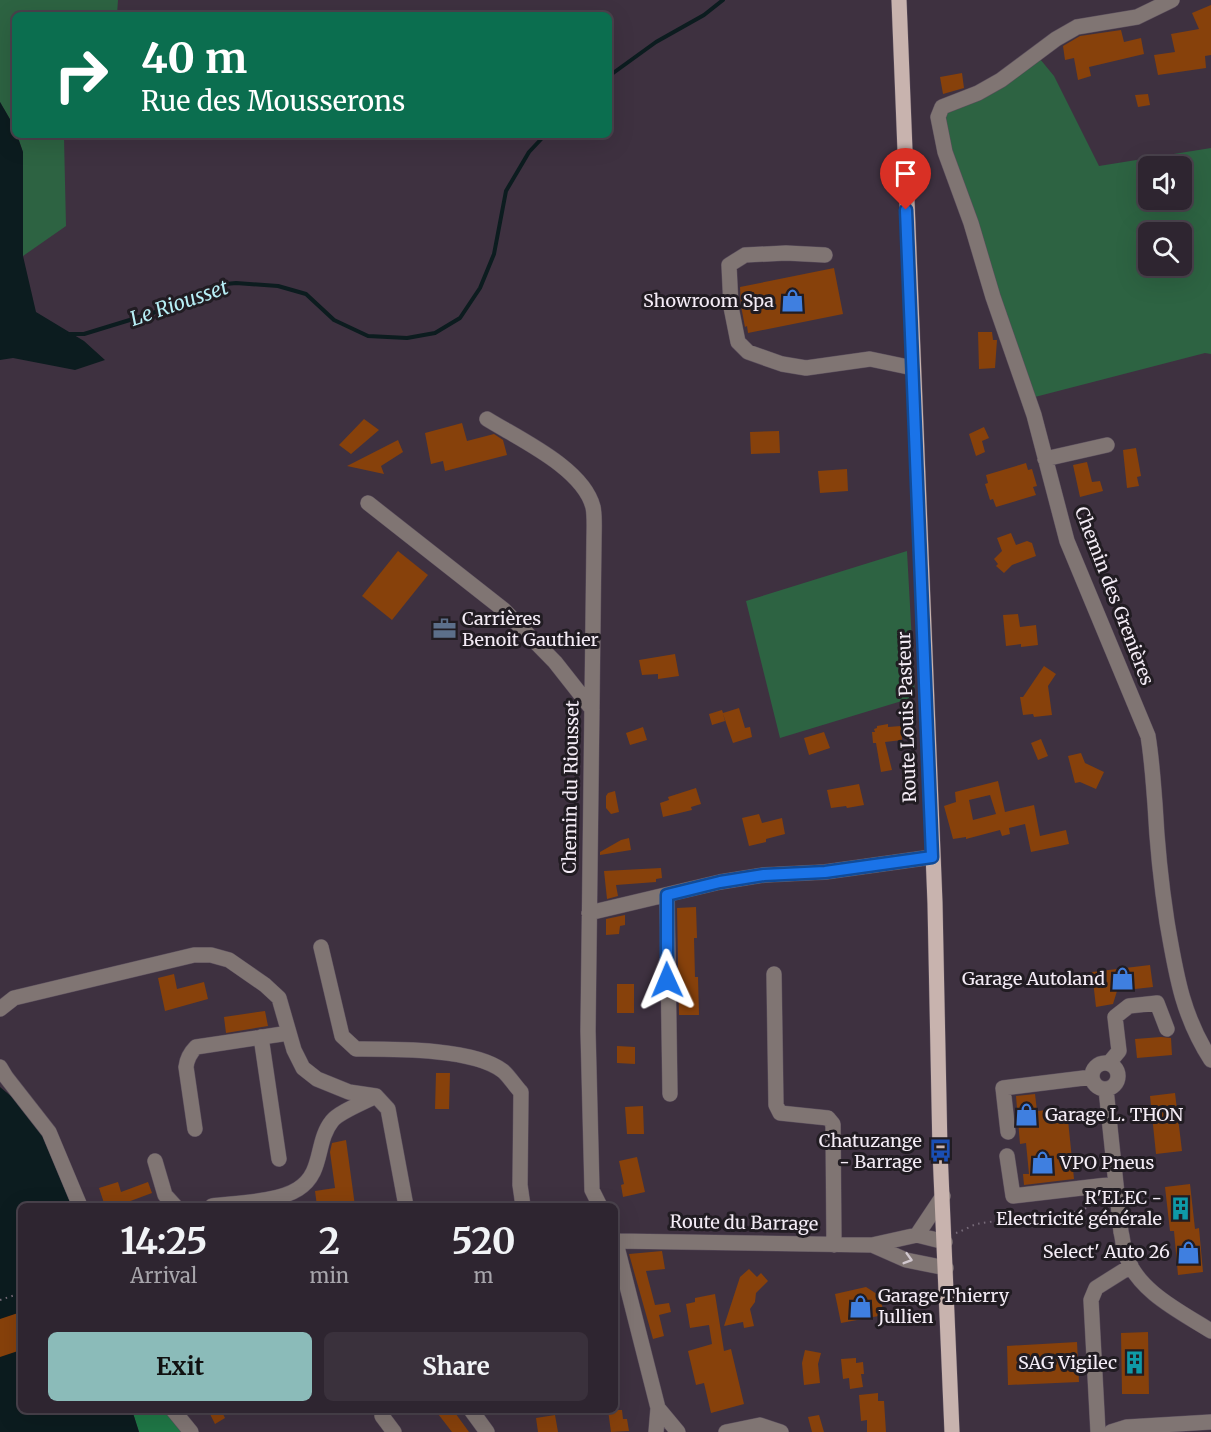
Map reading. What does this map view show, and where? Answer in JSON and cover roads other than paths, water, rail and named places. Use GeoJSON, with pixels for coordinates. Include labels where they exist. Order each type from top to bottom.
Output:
{"type":"FeatureCollection","features":[{"type":"Feature","properties":{"kind":"main road","name":"Route Louis Pasteur"},"geometry":{"type":"LineString","coordinates":[[899,0],[952,1432]]}},
{"type":"Feature","properties":{"kind":"street","name":"Chemin des Grenières"},"geometry":{"type":"LineString","coordinates":[[1172,0],[1137,17],[1077,27],[1056,39],[1001,80],[978,93],[942,107],[938,117],[945,152],[971,223],[993,297],[1034,415],[1067,541],[1148,736],[1154,769],[1161,880],[1175,972],[1184,1008],[1194,1032],[1211,1060]]}},
{"type":"Feature","properties":{"kind":"street"},"geometry":{"type":"LineString","coordinates":[[825,255],[786,253],[746,255],[729,265],[731,307],[738,342],[747,352],[782,364],[806,368],[870,359],[913,368]]}},
{"type":"Feature","properties":{"kind":"street","name":"Chemin du Riousset"},"geometry":{"type":"LineString","coordinates":[[487,419],[549,457],[577,478],[593,507],[588,1031],[592,1190],[598,1203]]}},
{"type":"Feature","properties":{"kind":"street"},"geometry":{"type":"LineString","coordinates":[[1045,459],[1107,445]]}},
{"type":"Feature","properties":{"kind":"street"},"geometry":{"type":"LineString","coordinates":[[368,502],[504,610],[555,662],[592,710]]}},
{"type":"Feature","properties":{"kind":"street"},"geometry":{"type":"LineString","coordinates":[[589,913],[720,882],[764,875],[825,872],[932,857]]}},
{"type":"Feature","properties":{"kind":"street"},"geometry":{"type":"LineString","coordinates":[[667,895],[670,1094]]}},
{"type":"Feature","properties":{"kind":"street"},"geometry":{"type":"LineString","coordinates":[[321,946],[342,1036],[356,1049],[393,1049],[469,1055],[502,1070],[521,1092],[520,1185],[523,1203]]}},
{"type":"Feature","properties":{"kind":"street"},"geometry":{"type":"LineString","coordinates":[[0,1010],[14,998],[194,955],[229,960],[279,998],[289,1033],[303,1068],[317,1079],[349,1092],[376,1096],[388,1109],[405,1203]]}},
{"type":"Feature","properties":{"kind":"street"},"geometry":{"type":"LineString","coordinates":[[774,974],[777,1105],[780,1113],[828,1118],[833,1124],[834,1245]]}},
{"type":"Feature","properties":{"kind":"street"},"geometry":{"type":"LineString","coordinates":[[1109,1063],[1119,1051],[1115,1017],[1129,1006],[1157,1003],[1167,1029]]}},
{"type":"Feature","properties":{"kind":"street"},"geometry":{"type":"LineString","coordinates":[[195,1129],[186,1067],[187,1058],[196,1047],[289,1033]]}},
{"type":"Feature","properties":{"kind":"street"},"geometry":{"type":"LineString","coordinates":[[261,1037],[279,1159]]}},
{"type":"Feature","properties":{"kind":"street"},"geometry":{"type":"LineString","coordinates":[[1109,1063],[1116,1069],[1118,1078],[1114,1085],[1106,1089],[1099,1088],[1094,1083],[1093,1071],[1097,1065],[1109,1063]]}},
{"type":"Feature","properties":{"kind":"street"},"geometry":{"type":"LineString","coordinates":[[0,1067],[49,1132],[79,1203]]}},
{"type":"Feature","properties":{"kind":"street"},"geometry":{"type":"LineString","coordinates":[[1008,1132],[1003,1088],[1092,1077]]}},
{"type":"Feature","properties":{"kind":"street"},"geometry":{"type":"LineString","coordinates":[[1106,1089],[1121,1232],[1126,1255],[1143,1283],[1168,1304],[1211,1331]]}},
{"type":"Feature","properties":{"kind":"street"},"geometry":{"type":"LineString","coordinates":[[233,1203],[276,1197],[297,1191],[308,1182],[316,1169],[324,1132],[334,1118],[376,1096]]}},
{"type":"Feature","properties":{"kind":"street"},"geometry":{"type":"LineString","coordinates":[[1007,1156],[1013,1196],[1116,1187]]}},
{"type":"Feature","properties":{"kind":"street"},"geometry":{"type":"LineString","coordinates":[[155,1161],[165,1194],[172,1203]]}},
{"type":"Feature","properties":{"kind":"street"},"geometry":{"type":"LineString","coordinates":[[917,1236],[943,1196]]}},
{"type":"Feature","properties":{"kind":"street","name":"Route du Barrage"},"geometry":{"type":"LineString","coordinates":[[618,1240],[872,1245],[917,1236],[945,1239]]}},
{"type":"Feature","properties":{"kind":"street","name":"Route du Barrage"},"geometry":{"type":"LineString","coordinates":[[872,1245],[906,1260],[946,1268]]}},
{"type":"Feature","properties":{"kind":"street"},"geometry":{"type":"LineString","coordinates":[[618,1252],[658,1408],[656,1432]]}},
{"type":"Feature","properties":{"kind":"street"},"geometry":{"type":"LineString","coordinates":[[1098,1432],[1091,1300],[1096,1288],[1131,1266]]}},
{"type":"Feature","properties":{"kind":"street"},"geometry":{"type":"LineString","coordinates":[[658,1408],[678,1432]]}},
{"type":"Feature","properties":{"kind":"street"},"geometry":{"type":"LineString","coordinates":[[175,1413],[191,1432]]}},
{"type":"Feature","properties":{"kind":"street"},"geometry":{"type":"LineString","coordinates":[[473,1413],[487,1432]]}},
{"type":"Feature","properties":{"kind":"street"},"geometry":{"type":"LineString","coordinates":[[382,1416],[394,1432]]}},
{"type":"Feature","properties":{"kind":"street"},"geometry":{"type":"LineString","coordinates":[[1111,1432],[1127,1427],[1211,1422]]}},
{"type":"Feature","properties":{"kind":"street"},"geometry":{"type":"LineString","coordinates":[[726,1432],[760,1425],[781,1432]]}},
{"type":"Feature","properties":{"kind":"waterway","name":"Le Riousset"},"geometry":{"type":"LineString","coordinates":[[612,74],[656,42],[704,15],[723,0]]}},
{"type":"Feature","properties":{"kind":"waterway","name":"Le Riousset"},"geometry":{"type":"LineString","coordinates":[[69,334],[84,334],[182,304],[216,285],[236,283],[278,286],[306,294],[334,320],[368,336],[407,338],[435,333],[460,318],[480,288],[494,254],[506,191],[529,152],[542,138]]}},
{"type":"Feature","properties":{"kind":"place","name":"Showroom Spa"},"geometry":{"type":"Point","coordinates":[792,301]}},
{"type":"Feature","properties":{"kind":"place","name":"Carrières Benoit Gauthier"},"geometry":{"type":"Point","coordinates":[444,629]}},
{"type":"Feature","properties":{"kind":"place","name":"Garage Autoland"},"geometry":{"type":"Point","coordinates":[1123,979]}},
{"type":"Feature","properties":{"kind":"place","name":"Garage L. THON"},"geometry":{"type":"Point","coordinates":[1027,1115]}},
{"type":"Feature","properties":{"kind":"place","name":"Chatuzange - Barrage"},"geometry":{"type":"Point","coordinates":[940,1151]}},
{"type":"Feature","properties":{"kind":"place","name":"VPO Pneus"},"geometry":{"type":"Point","coordinates":[1042,1163]}},
{"type":"Feature","properties":{"kind":"place","name":"R'ELEC - Electricité générale"},"geometry":{"type":"Point","coordinates":[1180,1208]}},
{"type":"Feature","properties":{"kind":"place","name":"Select' Auto 26"},"geometry":{"type":"Point","coordinates":[1188,1252]}},
{"type":"Feature","properties":{"kind":"place","name":"Garage Thierry Jullien"},"geometry":{"type":"Point","coordinates":[860,1306]}},
{"type":"Feature","properties":{"kind":"place","name":"SAG Vigilec"},"geometry":{"type":"Point","coordinates":[1135,1363]}}]}
